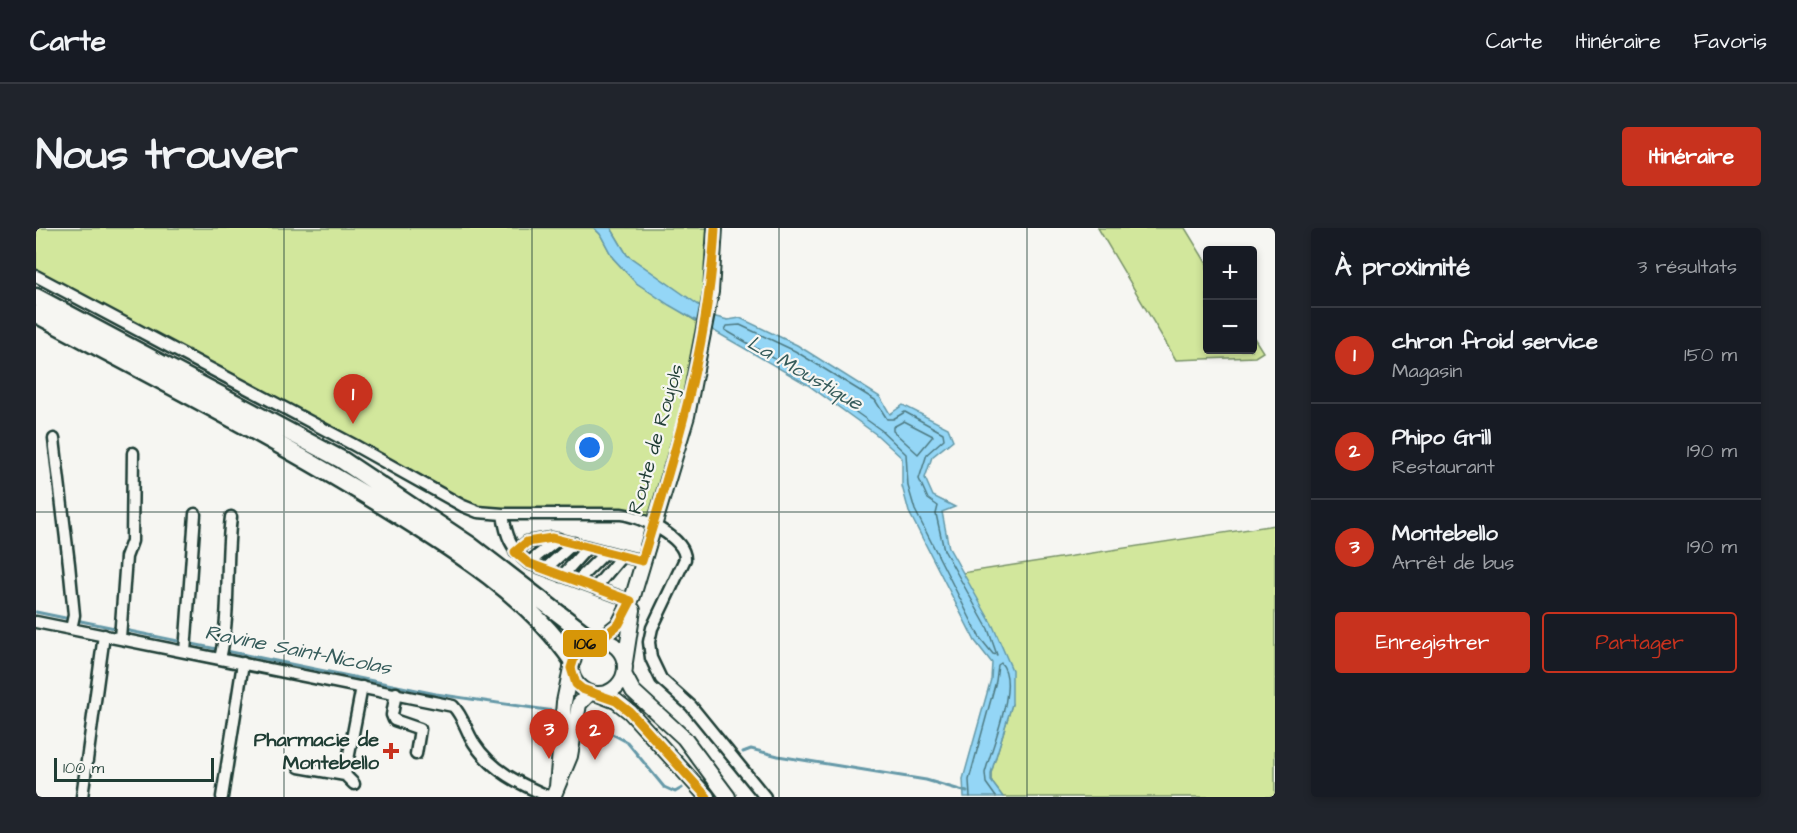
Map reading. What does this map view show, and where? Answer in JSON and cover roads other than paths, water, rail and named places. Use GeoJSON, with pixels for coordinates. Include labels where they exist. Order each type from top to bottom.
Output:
{"type":"FeatureCollection","features":[{"type":"Feature","properties":{"kind":"highway"},"geometry":{"type":"LineString","coordinates":[[36,297],[342,460],[471,546],[596,640]]}},
{"type":"Feature","properties":{"kind":"highway"},"geometry":{"type":"LineString","coordinates":[[36,314],[276,442],[422,530],[536,617],[571,664]]}},
{"type":"Feature","properties":{"kind":"main road","name":"Route de Roujols"},"geometry":{"type":"LineString","coordinates":[[625,668],[632,598],[687,416],[703,339],[711,292],[715,228]]}},
{"type":"Feature","properties":{"kind":"main road","name":"Route de Roujols"},"geometry":{"type":"LineString","coordinates":[[596,640],[619,624],[632,598]]}},
{"type":"Feature","properties":{"kind":"main road"},"geometry":{"type":"LineString","coordinates":[[553,794],[571,664],[577,649],[596,640],[616,646],[633,691],[684,738],[728,797]]}},
{"type":"Feature","properties":{"kind":"main road"},"geometry":{"type":"LineString","coordinates":[[571,664],[576,684],[594,694],[616,701],[630,712],[707,797]]}},
{"type":"Feature","properties":{"kind":"main road"},"geometry":{"type":"LineString","coordinates":[[553,794],[570,756],[579,704],[594,694],[618,686],[625,668]]}},
{"type":"Feature","properties":{"kind":"street"},"geometry":{"type":"LineString","coordinates":[[36,276],[354,445],[435,492],[478,512],[621,514],[635,516],[653,524],[681,548],[686,559],[652,628],[649,642],[654,668],[691,706],[765,797]]}},
{"type":"Feature","properties":{"kind":"street"},"geometry":{"type":"LineString","coordinates":[[54,439],[72,623]]}},
{"type":"Feature","properties":{"kind":"street"},"geometry":{"type":"LineString","coordinates":[[121,631],[126,557],[132,541],[133,453]]}},
{"type":"Feature","properties":{"kind":"street"},"geometry":{"type":"LineString","coordinates":[[186,646],[195,514]]}},
{"type":"Feature","properties":{"kind":"street"},"geometry":{"type":"LineString","coordinates":[[503,514],[506,535],[515,552],[528,563],[595,588],[632,598]]}},
{"type":"Feature","properties":{"kind":"street"},"geometry":{"type":"LineString","coordinates":[[222,653],[228,597],[227,552],[231,517]]}},
{"type":"Feature","properties":{"kind":"street"},"geometry":{"type":"LineString","coordinates":[[515,552],[527,542],[542,538],[559,539],[642,561]]}},
{"type":"Feature","properties":{"kind":"street"},"geometry":{"type":"LineString","coordinates":[[528,563],[559,539]]}},
{"type":"Feature","properties":{"kind":"street"},"geometry":{"type":"LineString","coordinates":[[545,570],[574,543]]}},
{"type":"Feature","properties":{"kind":"street"},"geometry":{"type":"LineString","coordinates":[[562,576],[588,547]]}},
{"type":"Feature","properties":{"kind":"street"},"geometry":{"type":"LineString","coordinates":[[577,581],[606,552]]}},
{"type":"Feature","properties":{"kind":"street"},"geometry":{"type":"LineString","coordinates":[[595,588],[622,556]]}},
{"type":"Feature","properties":{"kind":"street"},"geometry":{"type":"LineString","coordinates":[[36,622],[72,623],[104,635],[121,631],[222,653],[243,663],[453,706],[478,750],[489,761],[511,780],[553,794]]}},
{"type":"Feature","properties":{"kind":"street"},"geometry":{"type":"LineString","coordinates":[[82,797],[104,635]]}},
{"type":"Feature","properties":{"kind":"street"},"geometry":{"type":"LineString","coordinates":[[222,797],[243,663]]}},
{"type":"Feature","properties":{"kind":"street"},"geometry":{"type":"LineString","coordinates":[[345,775],[362,687]]}},
{"type":"Feature","properties":{"kind":"street"},"geometry":{"type":"LineString","coordinates":[[396,693],[392,715],[394,720],[420,729],[416,754]]}},
{"type":"Feature","properties":{"kind":"street"},"geometry":{"type":"LineString","coordinates":[[299,767],[345,775],[354,784]]}},
{"type":"Feature","properties":{"kind":"water","name":"La Moustique"},"geometry":{"type":"Polygon","coordinates":[[[594,228],[611,228],[627,255],[716,317],[728,320],[740,318],[797,345],[880,397],[890,414],[903,405],[948,428],[953,440],[932,457],[925,478],[933,496],[955,507],[942,512],[949,548],[993,626],[1012,670],[1012,704],[991,773],[991,781],[1003,797],[964,797],[963,779],[991,679],[992,663],[975,641],[909,512],[902,486],[902,458],[877,435],[808,385],[669,305],[635,282],[613,258],[600,234],[594,228]]]}},
{"type":"Feature","properties":{"kind":"waterway","name":"Ravine Saint-Nicolas"},"geometry":{"type":"LineString","coordinates":[[36,612],[70,619]]}},
{"type":"Feature","properties":{"kind":"waterway","name":"Ravine Saint-Nicolas"},"geometry":{"type":"LineString","coordinates":[[76,620],[436,694],[554,711]]}},
{"type":"Feature","properties":{"kind":"waterway","name":"Ravine Saint-Nicolas"},"geometry":{"type":"LineString","coordinates":[[586,720],[627,742],[664,787],[675,792],[682,788]]}},
{"type":"Feature","properties":{"kind":"waterway","name":"Ravine Saint-Nicolas"},"geometry":{"type":"LineString","coordinates":[[743,752],[751,749],[778,756],[926,780],[967,792]]}},
{"type":"Feature","properties":{"kind":"place","name":"chron froid service"},"geometry":{"type":"Point","coordinates":[353,424]}},
{"type":"Feature","properties":{"kind":"place","name":"Pharmacie de Montebello"},"geometry":{"type":"Point","coordinates":[391,751]}},
{"type":"Feature","properties":{"kind":"place","name":"Montebello"},"geometry":{"type":"Point","coordinates":[549,759]}},
{"type":"Feature","properties":{"kind":"place","name":"Phipo Grill"},"geometry":{"type":"Point","coordinates":[595,760]}}]}
